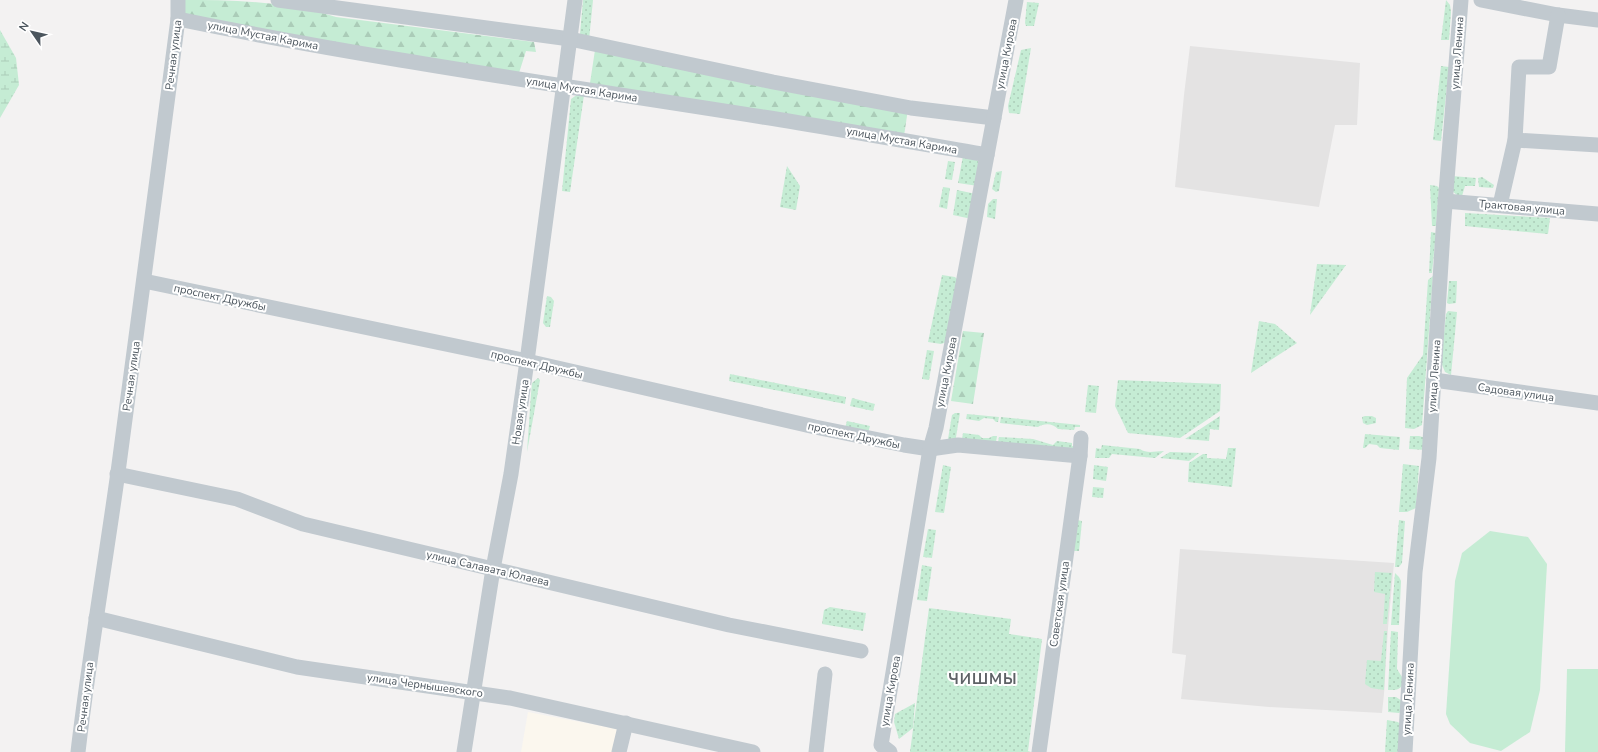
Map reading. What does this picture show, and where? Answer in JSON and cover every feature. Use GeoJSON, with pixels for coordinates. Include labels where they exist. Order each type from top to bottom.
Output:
{"type":"FeatureCollection","features":[{"type":"Feature","properties":{"kind":"street","name":"Речная улица"},"geometry":{"type":"LineString","coordinates":[[78,752],[144,281],[178,19],[178,0]]}},
{"type":"Feature","properties":{"kind":"street"},"geometry":{"type":"LineString","coordinates":[[278,0],[570,39],[773,82],[911,108],[994,118]]}},
{"type":"Feature","properties":{"kind":"street","name":"Новая улица"},"geometry":{"type":"LineString","coordinates":[[464,752],[493,569],[511,474],[528,361],[575,0]]}},
{"type":"Feature","properties":{"kind":"street","name":"улица Кирова"},"geometry":{"type":"LineString","coordinates":[[886,749],[930,449],[936,428],[1016,0]]}},
{"type":"Feature","properties":{"kind":"street","name":"улица Ленина"},"geometry":{"type":"LineString","coordinates":[[1405,752],[1415,572],[1429,458],[1445,201],[1461,0]]}},
{"type":"Feature","properties":{"kind":"street"},"geometry":{"type":"LineString","coordinates":[[1481,0],[1558,15],[1598,20]]}},
{"type":"Feature","properties":{"kind":"street"},"geometry":{"type":"LineString","coordinates":[[1500,205],[1515,140],[1519,67],[1549,67],[1558,15]]}},
{"type":"Feature","properties":{"kind":"street","name":"улица Мустая Карима"},"geometry":{"type":"LineString","coordinates":[[178,19],[281,40],[764,117],[987,155]]}},
{"type":"Feature","properties":{"kind":"street"},"geometry":{"type":"LineString","coordinates":[[1515,140],[1598,145]]}},
{"type":"Feature","properties":{"kind":"street","name":"Трактовая улица"},"geometry":{"type":"LineString","coordinates":[[1445,201],[1598,214]]}},
{"type":"Feature","properties":{"kind":"street","name":"проспект Дружбы"},"geometry":{"type":"LineString","coordinates":[[144,281],[528,361],[815,428],[930,449],[958,445],[1080,456]]}},
{"type":"Feature","properties":{"kind":"street","name":"Садовая улица"},"geometry":{"type":"LineString","coordinates":[[1434,380],[1598,403]]}},
{"type":"Feature","properties":{"kind":"street","name":"Советская улица"},"geometry":{"type":"LineString","coordinates":[[1039,752],[1080,456],[1081,438]]}},
{"type":"Feature","properties":{"kind":"street","name":"улица Салавата Юлаева"},"geometry":{"type":"LineString","coordinates":[[117,474],[237,498],[303,524],[729,624],[861,652]]}},
{"type":"Feature","properties":{"kind":"street","name":"улица Чернышевского"},"geometry":{"type":"LineString","coordinates":[[96,618],[297,667],[510,698],[626,723],[708,747],[753,752]]}},
{"type":"Feature","properties":{"kind":"street"},"geometry":{"type":"LineString","coordinates":[[816,752],[825,674]]}},
{"type":"Feature","properties":{"kind":"street"},"geometry":{"type":"LineString","coordinates":[[618,752],[626,723]]}},
{"type":"Feature","properties":{"kind":"shaded area"},"geometry":{"type":"Polygon","coordinates":[[[1190,46],[1360,63],[1357,125],[1335,125],[1319,207],[1175,187],[1190,46]]]}},
{"type":"Feature","properties":{"kind":"shaded area"},"geometry":{"type":"Polygon","coordinates":[[[1180,549],[1394,563],[1382,713],[1269,707],[1181,699],[1186,655],[1172,653],[1180,549]]]}},
{"type":"Feature","properties":{"kind":"shaded area"},"geometry":{"type":"Polygon","coordinates":[[[528,712],[617,729],[612,752],[521,752],[528,712]]]}},
{"type":"Feature","properties":{"kind":"green space"},"geometry":{"type":"Polygon","coordinates":[[[182,0],[260,2],[298,8],[336,17],[534,42],[536,52],[526,51],[519,73],[194,19],[184,13],[182,0]]]}},
{"type":"Feature","properties":{"kind":"green space"},"geometry":{"type":"Polygon","coordinates":[[[583,0],[593,0],[589,40],[580,34],[583,0]]]}},
{"type":"Feature","properties":{"kind":"green space"},"geometry":{"type":"Polygon","coordinates":[[[1446,0],[1450,5],[1451,12],[1449,40],[1441,40],[1446,0]]]}},
{"type":"Feature","properties":{"kind":"green space"},"geometry":{"type":"Polygon","coordinates":[[[1027,2],[1039,3],[1034,26],[1026,26],[1025,23],[1027,2]]]}},
{"type":"Feature","properties":{"kind":"green space"},"geometry":{"type":"Polygon","coordinates":[[[0,30],[16,58],[19,85],[0,118],[0,30]]]}},
{"type":"Feature","properties":{"kind":"green space"},"geometry":{"type":"Polygon","coordinates":[[[1031,48],[1020,114],[1009,113],[1008,106],[1021,50],[1031,48]]]}},
{"type":"Feature","properties":{"kind":"green space"},"geometry":{"type":"Polygon","coordinates":[[[595,50],[908,109],[904,136],[590,83],[595,50]]]}},
{"type":"Feature","properties":{"kind":"green space"},"geometry":{"type":"Polygon","coordinates":[[[1441,66],[1449,67],[1441,141],[1433,140],[1441,66]]]}},
{"type":"Feature","properties":{"kind":"green space"},"geometry":{"type":"Polygon","coordinates":[[[578,94],[584,95],[570,192],[562,191],[571,99],[578,94]]]}},
{"type":"Feature","properties":{"kind":"green space"},"geometry":{"type":"Polygon","coordinates":[[[963,156],[976,159],[981,164],[978,186],[958,183],[963,156]]]}},
{"type":"Feature","properties":{"kind":"green space"},"geometry":{"type":"Polygon","coordinates":[[[948,161],[955,162],[952,180],[945,179],[948,161]]]}},
{"type":"Feature","properties":{"kind":"green space"},"geometry":{"type":"Polygon","coordinates":[[[787,166],[800,186],[796,210],[780,207],[787,166]]]}},
{"type":"Feature","properties":{"kind":"green space"},"geometry":{"type":"Polygon","coordinates":[[[1002,171],[999,191],[996,192],[992,189],[996,172],[1002,171]]]}},
{"type":"Feature","properties":{"kind":"green space"},"geometry":{"type":"Polygon","coordinates":[[[1452,176],[1476,178],[1475,186],[1465,186],[1462,196],[1458,196],[1451,190],[1452,176]]]}},
{"type":"Feature","properties":{"kind":"green space"},"geometry":{"type":"Polygon","coordinates":[[[1482,177],[1494,185],[1493,188],[1479,187],[1478,178],[1482,177]]]}},
{"type":"Feature","properties":{"kind":"green space"},"geometry":{"type":"Polygon","coordinates":[[[1430,185],[1437,186],[1439,188],[1436,226],[1432,226],[1430,185]]]}},
{"type":"Feature","properties":{"kind":"green space"},"geometry":{"type":"Polygon","coordinates":[[[943,187],[950,188],[947,209],[939,207],[943,187]]]}},
{"type":"Feature","properties":{"kind":"green space"},"geometry":{"type":"Polygon","coordinates":[[[957,190],[976,194],[970,217],[967,218],[953,215],[957,190]]]}},
{"type":"Feature","properties":{"kind":"green space"},"geometry":{"type":"Polygon","coordinates":[[[993,199],[997,199],[995,219],[987,217],[988,204],[993,199]]]}},
{"type":"Feature","properties":{"kind":"green space"},"geometry":{"type":"Polygon","coordinates":[[[1465,213],[1550,218],[1548,234],[1465,226],[1465,213]]]}},
{"type":"Feature","properties":{"kind":"green space"},"geometry":{"type":"Polygon","coordinates":[[[1431,232],[1436,233],[1432,273],[1429,273],[1431,232]]]}},
{"type":"Feature","properties":{"kind":"green space"},"geometry":{"type":"Polygon","coordinates":[[[1317,264],[1346,265],[1310,315],[1317,264]]]}},
{"type":"Feature","properties":{"kind":"green space"},"geometry":{"type":"Polygon","coordinates":[[[942,275],[955,277],[959,281],[947,342],[941,344],[928,342],[942,275]]]}},
{"type":"Feature","properties":{"kind":"green space"},"geometry":{"type":"Polygon","coordinates":[[[1433,276],[1422,425],[1414,429],[1405,428],[1407,378],[1423,355],[1428,280],[1433,276]]]}},
{"type":"Feature","properties":{"kind":"green space"},"geometry":{"type":"Polygon","coordinates":[[[1449,281],[1457,281],[1456,303],[1447,303],[1449,281]]]}},
{"type":"Feature","properties":{"kind":"green space"},"geometry":{"type":"Polygon","coordinates":[[[547,296],[551,297],[554,301],[550,327],[546,327],[543,323],[547,296]]]}},
{"type":"Feature","properties":{"kind":"green space"},"geometry":{"type":"Polygon","coordinates":[[[1448,311],[1457,312],[1451,375],[1445,372],[1441,362],[1446,314],[1448,311]]]}},
{"type":"Feature","properties":{"kind":"green space"},"geometry":{"type":"Polygon","coordinates":[[[1259,321],[1275,324],[1297,343],[1251,373],[1259,321]]]}},
{"type":"Feature","properties":{"kind":"green space"},"geometry":{"type":"Polygon","coordinates":[[[963,331],[984,333],[973,404],[951,401],[963,331]]]}},
{"type":"Feature","properties":{"kind":"green space"},"geometry":{"type":"Polygon","coordinates":[[[927,350],[934,351],[929,380],[922,379],[927,350]]]}},
{"type":"Feature","properties":{"kind":"green space"},"geometry":{"type":"Polygon","coordinates":[[[730,374],[846,397],[845,404],[729,381],[730,374]]]}},
{"type":"Feature","properties":{"kind":"green space"},"geometry":{"type":"Polygon","coordinates":[[[538,378],[540,380],[527,452],[532,383],[538,378]]]}},
{"type":"Feature","properties":{"kind":"green space"},"geometry":{"type":"Polygon","coordinates":[[[1118,380],[1221,384],[1220,411],[1180,438],[1128,433],[1115,406],[1118,380]]]}},
{"type":"Feature","properties":{"kind":"green space"},"geometry":{"type":"Polygon","coordinates":[[[1088,385],[1099,386],[1096,413],[1085,412],[1088,385]]]}},
{"type":"Feature","properties":{"kind":"green space"},"geometry":{"type":"Polygon","coordinates":[[[852,398],[875,404],[873,411],[850,406],[852,398]]]}},
{"type":"Feature","properties":{"kind":"green space"},"geometry":{"type":"Polygon","coordinates":[[[955,413],[960,413],[955,443],[950,442],[948,439],[952,415],[955,413]]]}},
{"type":"Feature","properties":{"kind":"green space"},"geometry":{"type":"Polygon","coordinates":[[[967,414],[999,417],[998,422],[993,419],[984,418],[979,421],[966,419],[967,414]]]}},
{"type":"Feature","properties":{"kind":"green space"},"geometry":{"type":"Polygon","coordinates":[[[1220,416],[1219,430],[1210,429],[1209,441],[1185,439],[1220,416]]]}},
{"type":"Feature","properties":{"kind":"green space"},"geometry":{"type":"Polygon","coordinates":[[[1372,416],[1376,418],[1376,423],[1367,425],[1363,423],[1362,417],[1372,416]]]}},
{"type":"Feature","properties":{"kind":"green space"},"geometry":{"type":"Polygon","coordinates":[[[1001,417],[1080,425],[1080,427],[1075,427],[1074,430],[1058,429],[1048,424],[1038,427],[1000,423],[1001,417]]]}},
{"type":"Feature","properties":{"kind":"green space"},"geometry":{"type":"Polygon","coordinates":[[[847,421],[870,426],[868,433],[845,428],[847,421]]]}},
{"type":"Feature","properties":{"kind":"green space"},"geometry":{"type":"Polygon","coordinates":[[[963,433],[979,435],[982,438],[997,436],[996,442],[961,445],[963,433]]]}},
{"type":"Feature","properties":{"kind":"green space"},"geometry":{"type":"Polygon","coordinates":[[[1365,434],[1400,437],[1399,450],[1380,448],[1377,445],[1369,444],[1363,448],[1365,434]]]}},
{"type":"Feature","properties":{"kind":"green space"},"geometry":{"type":"Polygon","coordinates":[[[1410,436],[1426,438],[1425,450],[1409,449],[1410,436]]]}},
{"type":"Feature","properties":{"kind":"green space"},"geometry":{"type":"Polygon","coordinates":[[[999,437],[1033,439],[1053,445],[1057,441],[1072,443],[1072,446],[1077,447],[1076,456],[998,442],[999,437]]]}},
{"type":"Feature","properties":{"kind":"green space"},"geometry":{"type":"Polygon","coordinates":[[[1102,445],[1140,449],[1148,452],[1164,451],[1155,458],[1112,454],[1109,458],[1095,458],[1096,448],[1101,449],[1102,445]]]}},
{"type":"Feature","properties":{"kind":"green space"},"geometry":{"type":"Polygon","coordinates":[[[1228,448],[1236,448],[1232,487],[1188,482],[1189,463],[1203,454],[1207,454],[1207,458],[1226,459],[1228,448]]]}},
{"type":"Feature","properties":{"kind":"green space"},"geometry":{"type":"Polygon","coordinates":[[[1170,452],[1199,453],[1189,461],[1160,458],[1170,452]]]}},
{"type":"Feature","properties":{"kind":"green space"},"geometry":{"type":"Polygon","coordinates":[[[1403,464],[1419,466],[1416,508],[1407,512],[1399,512],[1403,464]]]}},
{"type":"Feature","properties":{"kind":"green space"},"geometry":{"type":"Polygon","coordinates":[[[943,465],[951,467],[944,513],[935,512],[943,465]]]}},
{"type":"Feature","properties":{"kind":"green space"},"geometry":{"type":"Polygon","coordinates":[[[1094,465],[1108,467],[1106,481],[1093,479],[1094,465]]]}},
{"type":"Feature","properties":{"kind":"green space"},"geometry":{"type":"Polygon","coordinates":[[[1093,487],[1104,488],[1103,498],[1092,497],[1093,487]]]}},
{"type":"Feature","properties":{"kind":"green space"},"geometry":{"type":"Polygon","coordinates":[[[1077,520],[1082,521],[1079,551],[1074,551],[1077,520]]]}},
{"type":"Feature","properties":{"kind":"green space"},"geometry":{"type":"Polygon","coordinates":[[[1399,520],[1405,521],[1402,563],[1399,567],[1395,567],[1399,520]]]}},
{"type":"Feature","properties":{"kind":"green space"},"geometry":{"type":"Polygon","coordinates":[[[928,529],[936,530],[932,558],[923,557],[928,529]]]}},
{"type":"Feature","properties":{"kind":"green space"},"geometry":{"type":"Polygon","coordinates":[[[1490,531],[1528,537],[1547,564],[1540,690],[1530,732],[1501,751],[1470,743],[1450,724],[1446,714],[1455,581],[1462,553],[1490,531]]]}},
{"type":"Feature","properties":{"kind":"green space"},"geometry":{"type":"Polygon","coordinates":[[[922,565],[932,567],[927,601],[917,600],[922,565]]]}},
{"type":"Feature","properties":{"kind":"green space"},"geometry":{"type":"Polygon","coordinates":[[[1375,572],[1392,573],[1387,624],[1383,624],[1385,594],[1374,592],[1375,572]]]}},
{"type":"Feature","properties":{"kind":"green space"},"geometry":{"type":"Polygon","coordinates":[[[1395,573],[1401,581],[1399,625],[1391,625],[1395,573]]]}},
{"type":"Feature","properties":{"kind":"green space"},"geometry":{"type":"Polygon","coordinates":[[[830,607],[866,613],[863,631],[822,624],[824,610],[830,607]]]}},
{"type":"Feature","properties":{"kind":"green space"},"geometry":{"type":"Polygon","coordinates":[[[929,608],[1011,619],[1009,634],[1042,639],[1028,751],[1031,752],[910,752],[929,608]]]}},
{"type":"Feature","properties":{"kind":"green space"},"geometry":{"type":"Polygon","coordinates":[[[1384,631],[1387,631],[1384,690],[1371,688],[1365,684],[1367,660],[1381,661],[1384,631]]]}},
{"type":"Feature","properties":{"kind":"green space"},"geometry":{"type":"Polygon","coordinates":[[[1391,631],[1398,632],[1397,669],[1402,677],[1403,684],[1395,690],[1388,690],[1391,631]]]}},
{"type":"Feature","properties":{"kind":"green space"},"geometry":{"type":"Polygon","coordinates":[[[1567,669],[1598,669],[1598,752],[1565,752],[1567,669]]]}},
{"type":"Feature","properties":{"kind":"green space"},"geometry":{"type":"Polygon","coordinates":[[[1388,697],[1396,697],[1402,701],[1403,710],[1399,713],[1388,712],[1388,697]]]}},
{"type":"Feature","properties":{"kind":"green space"},"geometry":{"type":"Polygon","coordinates":[[[915,703],[913,728],[899,739],[894,722],[895,714],[915,703]]]}},
{"type":"Feature","properties":{"kind":"green space"},"geometry":{"type":"Polygon","coordinates":[[[1387,720],[1398,722],[1401,725],[1399,752],[1385,752],[1387,720]]]}},
{"type":"Feature","properties":{"kind":"district","name":"ЧИШМЫ"},"geometry":{"type":"Point","coordinates":[983,679]}}]}
